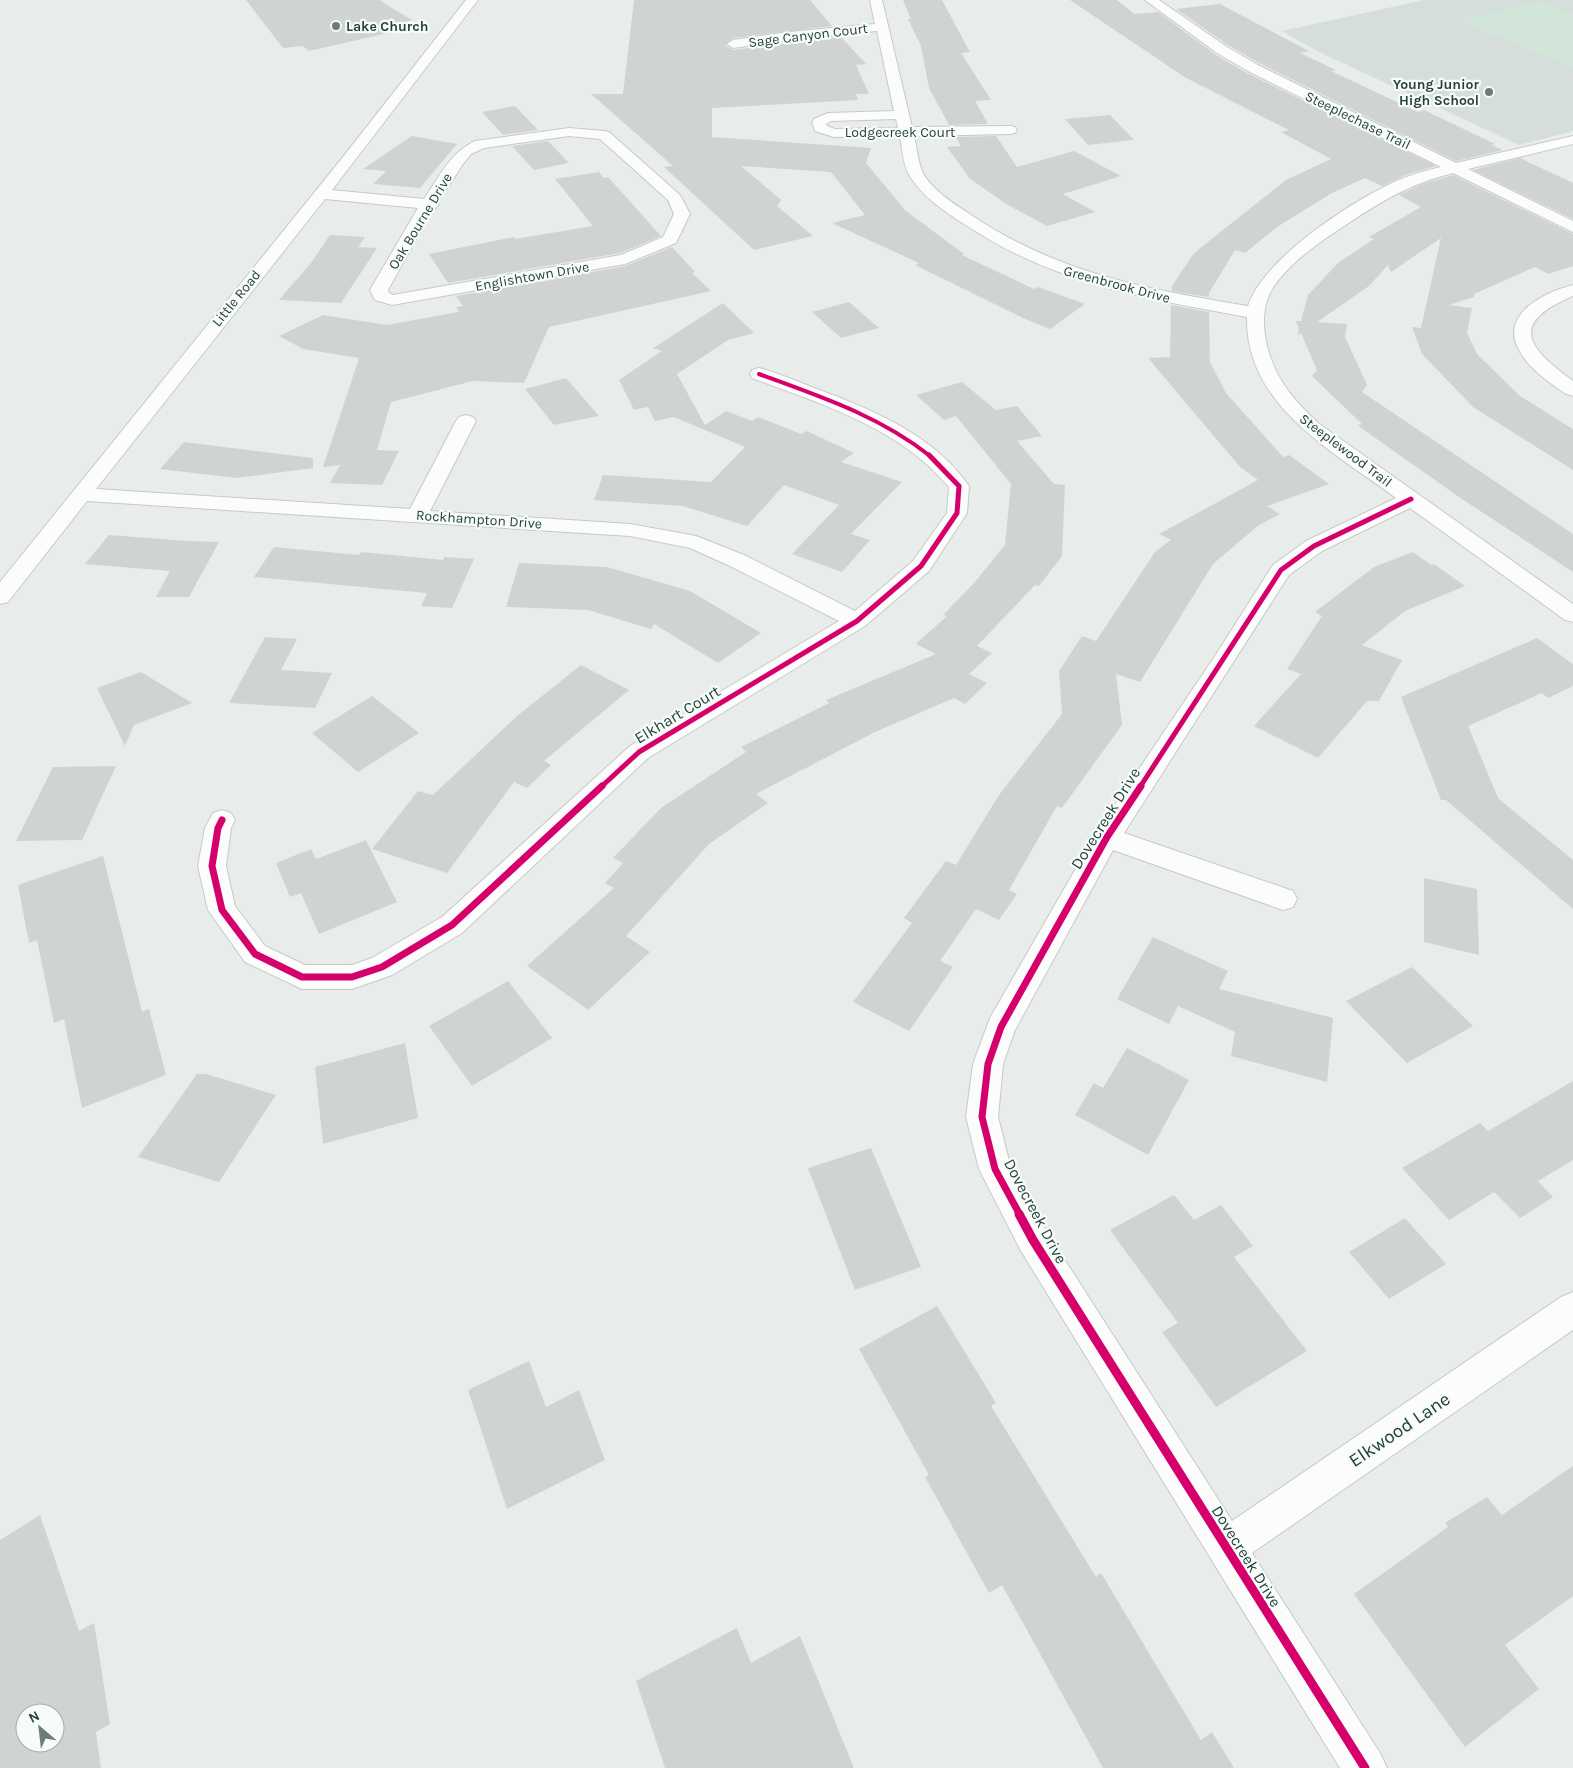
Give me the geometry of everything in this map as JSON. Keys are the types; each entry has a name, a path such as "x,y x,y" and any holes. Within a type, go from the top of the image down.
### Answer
{"street":[{"name":"Little Road","path":"0,597 472,0"},
{"name":"Greenbrook Drive","path":"876,0 915,172 923,184 940,200 983,232 1053,267 1102,283 1145,294 1256,313"},
{"name":"Steeplechase Trail","path":"1155,0 1222,50 1253,68 1573,228"},
{"name":"Sage Canyon Court","path":"733,44 806,34 883,27"},
{"name":"Lodgecreek Court","path":"901,116 828,116 819,122 820,128 834,133 1010,130"},
{"name":"Oak Bourne Drive","path":"392,300 381,296 379,290 426,209 457,161 466,151 480,144 569,132 604,135 675,198 682,214 670,240"},
{"name":"Steeplewood Trail","path":"1573,140 1456,168 1408,182 1387,191 1300,249 1280,269 1266,288 1256,307 1254,328 1262,363 1270,380 1286,404 1311,427 1573,615"},
{"path":"316,199 426,209"},
{"name":"Englishtown Drive","path":"392,300 625,259 670,240"},
{"path":"1573,290 1539,304 1526,316 1520,328 1522,341 1531,355 1550,374 1573,390"},
{"name":"Elkhart Court","path":"222,820 218,828 212,866 222,910 255,954 302,976 352,977 382,967 452,924 639,752 857,621 921,566 957,513 960,486 933,458 900,434 850,409 759,374"},
{"path":"417,515 466,421"},
{"name":"Rockhampton Drive","path":"82,494 630,530 696,543 736,560 857,621"},
{"name":"Dovecreek Drive","path":"1364,1768 1033,1240 995,1169 982,1117 988,1064 1001,1027 1106,837 1223,662 1281,570 1314,546 1411,499"},
{"path":"1106,837 1283,899"},
{"name":"Elkwood Lane","path":"1226,1548 1573,1309"}],"shaded area":[{"name":"Young Junior High School","path":"1424,0 1573,0 1573,131 1519,145 1321,53 1282,31"}],"green space":[{"path":"1541,2 1573,15 1573,68 1459,20"}],"building":[{"name":"Lake Church","path":"246,0 379,0 412,20 402,23 410,28 309,51 303,46 283,48"},
{"path":"634,0 810,0 832,26 733,38 725,45 733,50 841,37 866,64 856,65 869,94 856,94 858,100 712,108 712,137 871,148 866,163 906,211 964,254 962,255 1034,289 1038,287 1085,304 1050,329 1025,319 915,265 919,263 832,223 865,215 831,172 741,166 781,200 777,206 813,236 754,250 664,167 673,166 591,94 623,94"},
{"path":"903,0 942,0 970,52 961,53 991,100 975,101 988,124 949,125 929,88 921,46 908,19 911,19"},
{"path":"1070,0 1117,0 1134,14 1158,12 1216,55 1247,73 1436,166 1408,174 1382,186 1365,178 1332,193 1277,227 1245,253 1235,250 1209,293 1209,297 1172,291 1172,286 1194,253 1286,180 1331,159 1281,132 1289,130 1186,78"},
{"path":"1220,4 1309,51 1300,53 1336,70 1331,71 1418,112 1424,110 1495,144 1491,145 1503,150 1456,161 1259,63 1228,45 1176,9"},
{"path":"515,106 538,130 503,135 482,112"},
{"path":"1110,115 1134,140 1088,145 1065,119"},
{"path":"412,136 457,144 420,188 373,184 386,171 363,169"},
{"path":"996,136 1017,167 1074,151 1121,176 1063,194 1095,212 1047,226 1008,205 970,179 947,147 961,146 956,137"},
{"path":"548,141 569,163 534,170 512,146"},
{"path":"1520,158 1573,183 1573,219 1473,170"},
{"path":"599,172 604,178 608,177 661,236 620,253 448,283 429,254 514,237 515,239 593,226 555,179"},
{"path":"1453,175 1573,234 1573,266 1548,274 1535,267 1474,294 1474,297 1449,305 1472,308 1467,333 1477,354 1520,396 1573,429 1573,470 1473,407 1422,354 1412,327 1421,328 1441,238 1391,272 1388,265 1369,286 1317,322 1347,324 1345,337 1367,385 1362,392 1573,534 1573,572 1459,497 1357,425 1362,424 1312,376 1317,370 1301,333 1298,335 1299,329 1296,321 1301,321 1308,295 1338,263 1374,239 1369,237 1421,207 1399,195 1423,184"},
{"path":"330,235 365,237 358,247 377,248 341,303 279,300 311,263"},
{"path":"672,247 695,272 692,273 711,291 549,327 524,383 473,381 391,402 377,450 399,451 382,485 330,483 340,465 323,467 359,358 303,349 279,336 323,315 387,325 459,312 456,307 463,306 456,296 625,266"},
{"path":"849,302 879,328 841,338 812,312"},
{"path":"723,303 754,333 728,340 677,374 705,425 726,411 752,421 758,417 801,434 807,431 854,453 841,462 902,482 851,534 870,540 842,572 792,554 839,505 784,485 747,526 683,506 594,500 603,475 711,482 745,447 674,417 655,421 648,407 634,410 619,380 662,351 653,348"},
{"path":"1171,305 1209,312 1210,362 1226,393 1283,457 1289,455 1329,484 1267,506 1280,514 1259,525 1213,564 1140,682 1116,674 1122,725 1062,808 1057,806 1009,890 1017,894 999,920 976,909 940,961 953,967 909,1031 853,1002 912,923 904,918 946,861 956,865 999,795 1062,714 1059,671 1082,636 1096,641 1155,552 1171,540 1159,534 1258,480 1240,467 1148,358 1170,357"},
{"path":"566,378 599,416 554,425 525,389"},
{"path":"962,382 996,410 1017,406 1042,436 1017,441 1054,484 1065,485 1062,556 1039,586 1035,585 977,646 992,653 969,674 987,683 965,704 954,698 875,732 756,794 768,803 709,844 626,936 650,952 588,1010 527,966 614,888 605,883 623,863 613,858 661,808 746,752 741,747 829,703 826,700 936,654 916,644 947,616 943,615 975,582 1005,545 1011,484 956,416 944,420 916,395"},
{"path":"184,442 313,458 313,468 236,478 160,469"},
{"path":"109,535 219,542 189,597 156,597 170,571 85,564"},
{"path":"274,547 359,555 361,552 443,560 444,557 474,559 452,608 421,606 427,593 254,577"},
{"path":"1413,552 1465,586 1405,611 1362,645 1402,660 1379,701 1367,701 1318,758 1254,726 1301,674 1287,669 1322,616 1315,612 1374,567"},
{"path":"519,563 607,567 690,591 761,633 718,663 654,624 651,629 588,610 506,607"},
{"path":"265,637 297,639 281,670 332,673 315,708 229,703"},
{"path":"1537,638 1573,664 1573,686 1548,698 1542,693 1468,726 1498,798 1573,860 1573,909 1446,800 1441,800 1401,697"},
{"path":"581,665 629,690 544,761 551,765 527,788 514,782 447,873 372,849 418,791 433,795 517,716"},
{"path":"141,672 192,703 134,725 125,746 97,688"},
{"path":"372,696 419,733 358,772 312,733"},
{"path":"116,766 82,840 16,841 53,767"},
{"path":"366,840 397,902 319,934 301,893 290,897 276,863 311,849 316,859"},
{"path":"103,856 142,1012 149,1009 166,1075 82,1108 64,1019 54,1023 37,940 29,943 18,885"},
{"path":"1424,878 1477,889 1479,955 1424,942"},
{"path":"1153,937 1228,971 1219,989 1333,1018 1327,1082 1231,1056 1235,1032 1178,1006 1169,1024 1117,999"},
{"path":"1412,967 1473,1026 1407,1063 1346,1001"},
{"path":"508,981 552,1038 472,1086 429,1026"},
{"path":"405,1043 418,1118 323,1144 315,1067"},
{"path":"1127,1048 1189,1080 1148,1155 1075,1115 1094,1083 1103,1088"},
{"path":"197,1074 206,1074 276,1095 219,1182 138,1157"},
{"path":"1573,1081 1573,1160 1538,1181 1553,1197 1520,1218 1494,1192 1449,1220 1402,1168 1480,1123 1488,1131"},
{"path":"871,1148 921,1267 855,1290 808,1168"},
{"path":"1174,1195 1194,1220 1221,1205 1253,1246 1234,1257 1307,1351 1216,1407 1162,1332 1178,1323 1110,1230"},
{"path":"1405,1218 1446,1264 1389,1299 1349,1252"},
{"path":"937,1306 996,1403 991,1406 1096,1577 1101,1573 1201,1740 1212,1732 1234,1768 1103,1768 1002,1585 989,1593 925,1477 929,1475 859,1349"},
{"path":"529,1361 546,1407 579,1390 605,1460 507,1509 468,1390"},
{"path":"1573,1466 1573,1596 1505,1645 1539,1689 1465,1747 1354,1594 1448,1527 1445,1523 1487,1497 1502,1515"},
{"path":"40,1515 79,1631 94,1623 110,1724 96,1732 101,1768 0,1768 0,1540"},
{"path":"737,1628 751,1663 800,1636 854,1768 665,1768 636,1681"}],"cycle path":[{"path":"222,820 218,828 212,866 222,910 255,954 302,977 352,977 382,967 452,925 639,752 857,621 921,566 957,513 959,486 933,458 895,431 827,399 759,374"},
{"path":"1365,1768 1033,1240 995,1169 982,1117 988,1064 1001,1027 1107,837 1223,662 1281,570 1314,546 1411,499"}],"place":[{"name":"Lake Church","path":"336,26"},
{"name":"Young Junior High School","path":"1489,92"}]}
